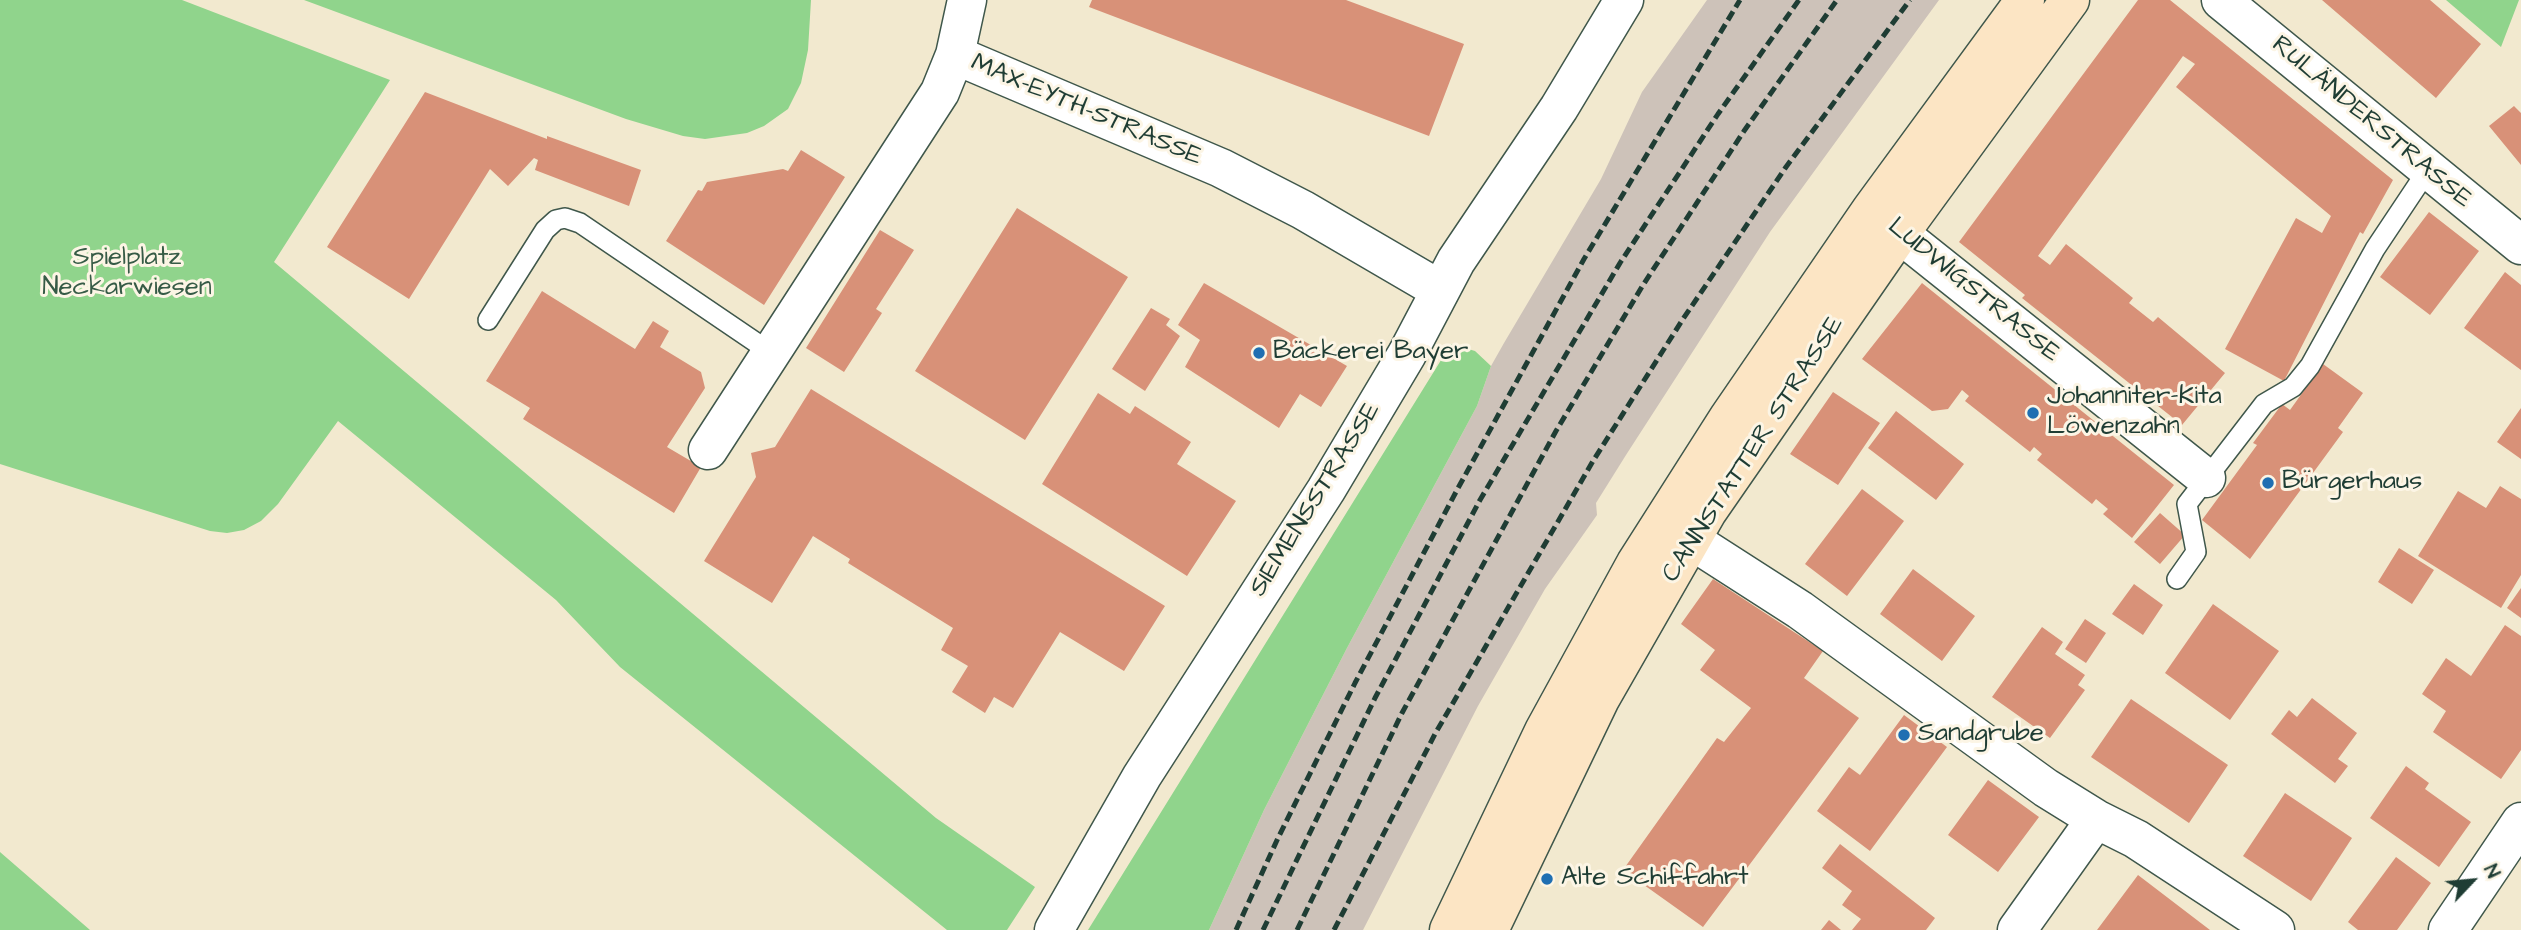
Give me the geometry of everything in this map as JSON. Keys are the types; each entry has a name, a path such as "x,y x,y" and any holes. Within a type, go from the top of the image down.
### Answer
{"main road":[{"name":"CANNSTATTER STRASSE","path":"1489,930 1566,763 1691,540 2025,0"},
{"name":"CANNSTATTER STRASSE","path":"1449,930 1544,731 1636,563 1729,418 1886,221 2070,0"}],"street":[{"path":"956,55 967,0"},
{"name":"SIEMENSSTRASSE","path":"1054,930 1142,776 1325,490 1465,246 1559,108 1624,0"},
{"name":"RULÄNDERSTRASSE","path":"2221,0 2427,171 2521,245"},
{"name":"MAX-EYTH-STRASSE","path":"708,450 940,92 956,55 1221,168 1303,210 1440,290"},
{"name":"LUDWIGSTRASSE","path":"1886,221 2206,478"},
{"path":"1691,540 1800,610 2019,769 2096,820 2136,839 2275,930"},
{"path":"2017,930 2096,820"},
{"path":"2448,930 2521,822"}],"lane":[{"path":"2177,579 2196,552 2186,507 2264,404 2293,387 2310,366 2375,249 2427,171"},
{"path":"488,320 545,230 556,220 565,218 580,223 770,352"}],"shaded area":[{"path":"1707,0 1939,0 1770,232 1596,503 1597,515 1545,589 1478,706 1363,930 1209,930 1264,810 1347,648 1477,406 1491,366 1601,179 1642,92"}],"green space":[{"name":"Spielplatz Neckarwiesen","path":"0,0 182,0 390,80 274,262 936,818 1035,887 1007,930 947,930 620,667 556,600 338,421 278,504 261,521 244,530 227,533 210,531 0,464"},
{"path":"304,0 811,0 808,50 801,83 788,109 764,126 747,133 705,139 683,136 626,119"},
{"path":"2446,0 2519,0 2501,47"},
{"path":"1451,344 1475,351 1491,366 1477,406 1347,648 1264,810 1209,930 1088,930"},
{"path":"0,852 90,930 0,930"}],"building":[{"path":"1092,0 1346,0 1464,44 1429,136 1089,7"},
{"path":"2138,0 2170,0 2393,180 2363,234 2360,232 2284,381 2225,349 2296,218 2322,233 2331,216 2176,87 2195,64 2183,56 2038,256 2050,265 2066,244 2133,298 2129,303 2153,322 2158,317 2225,373 2182,425 2022,298 2025,295 1959,242"},
{"path":"2322,0 2430,0 2481,44 2436,98"},
{"path":"425,92 547,139 547,136 641,170 629,206 535,170 538,160 534,158 508,186 490,169 409,299 327,247"},
{"path":"2514,106 2521,113 2521,165 2489,126"},
{"path":"801,150 845,177 764,305 666,241 698,190 702,191 707,182 783,169 788,171"},
{"path":"1017,208 1128,277 1025,440 915,371"},
{"path":"2429,212 2479,251 2430,315 2380,277"},
{"path":"880,230 914,250 876,309 882,313 844,372 806,348"},
{"path":"2505,272 2521,285 2521,370 2464,328"},
{"name":"Bäckerei Bayer","path":"1204,283 1347,366 1321,407 1300,394 1279,428 1185,367 1200,340 1178,325"},
{"path":"1922,283 2174,485 2132,538 2103,514 2108,509 2096,499 2092,504 2037,460 2042,454 2034,447 2030,452 1965,401 1969,396 1962,390 1948,409 1932,411 1862,359"},
{"path":"542,291 635,349 653,321 669,331 660,347 701,372 705,388 667,447 701,467 674,513 523,419 530,408 486,381"},
{"path":"1151,308 1170,319 1166,325 1180,336 1145,391 1112,369"},
{"name":"Bürgerhaus","path":"2323,364 2363,393 2338,428 2343,432 2250,559 2202,520 2257,445 2253,443 2282,404 2290,410"},
{"path":"811,389 1165,606 1124,671 1060,632 1013,708 994,697 985,713 952,692 968,666 941,650 953,628 848,563 850,559 813,536 772,603 704,561 756,477 751,453 775,447"},
{"path":"1833,392 1880,423 1838,485 1790,454"},
{"path":"1098,393 1130,414 1135,406 1191,442 1177,464 1236,501 1187,576 1042,484"},
{"path":"2521,408 2521,459 2497,442"},
{"path":"1896,411 1964,464 1936,500 1868,448"},
{"path":"2500,486 2521,499 2521,575 2501,608 2418,556 2458,491 2486,508"},
{"path":"1862,489 1904,521 1847,596 1805,564"},
{"path":"2160,513 2185,535 2160,564 2134,542"},
{"path":"2399,548 2434,570 2412,604 2378,582"},
{"path":"1913,569 1975,616 1942,661 1880,614"},
{"path":"1713,579 1823,651 1804,678 1859,718 1703,927 1623,870 1717,738 1724,742 1751,708 1700,670 1715,650 1681,624"},
{"path":"2134,584 2163,605 2143,635 2112,614"},
{"path":"2521,588 2521,618 2507,608"},
{"path":"2213,604 2279,651 2230,720 2165,673"},
{"path":"2085,619 2106,633 2086,663 2065,649"},
{"path":"2505,625 2521,636 2521,750 2501,779 2433,732 2446,711 2422,694 2446,658 2471,676"},
{"path":"2042,627 2063,642 2055,654 2085,675 2078,685 2085,690 2050,738 1992,697"},
{"path":"2312,698 2357,733 2338,759 2348,766 2335,783 2271,734 2289,710 2297,717"},
{"path":"2131,699 2228,765 2189,823 2091,757"},
{"path":"1904,715 1947,747 1870,851 1817,811 1849,767 1860,775"},
{"path":"2406,766 2429,783 2425,789 2471,822 2439,867 2370,818"},
{"path":"1988,780 2039,817 1998,872 1948,835"},
{"path":"2285,793 2352,838 2311,901 2243,856"},
{"path":"1840,844 1935,918 1926,930 1852,930 1861,919 1842,905 1852,891 1822,868"},
{"path":"2396,857 2431,883 2397,930 2358,930 2348,922"},
{"path":"2138,875 2210,930 2097,930"},
{"path":"1829,920 1841,930 1821,930"}],"railway":[{"path":"1236,930 1355,683 1457,490 1584,259 1740,0"},
{"path":"1263,930 1375,698 1480,500 1620,263 1718,114 1799,0"},
{"path":"1297,930 1402,713 1556,431 1643,285 1744,131 1837,0"},
{"path":"1334,930 1435,734 1593,461 1683,319 1786,167 1910,0"}],"place":[{"name":"Bäckerei Bayer","path":"1259,353"},
{"name":"Johanniter-Kita Löwenzahn","path":"2033,413"},
{"name":"Bürgerhaus","path":"2268,483"},
{"name":"Sandgrube","path":"1904,735"},
{"name":"Alte Schiffahrt","path":"1547,879"}]}
